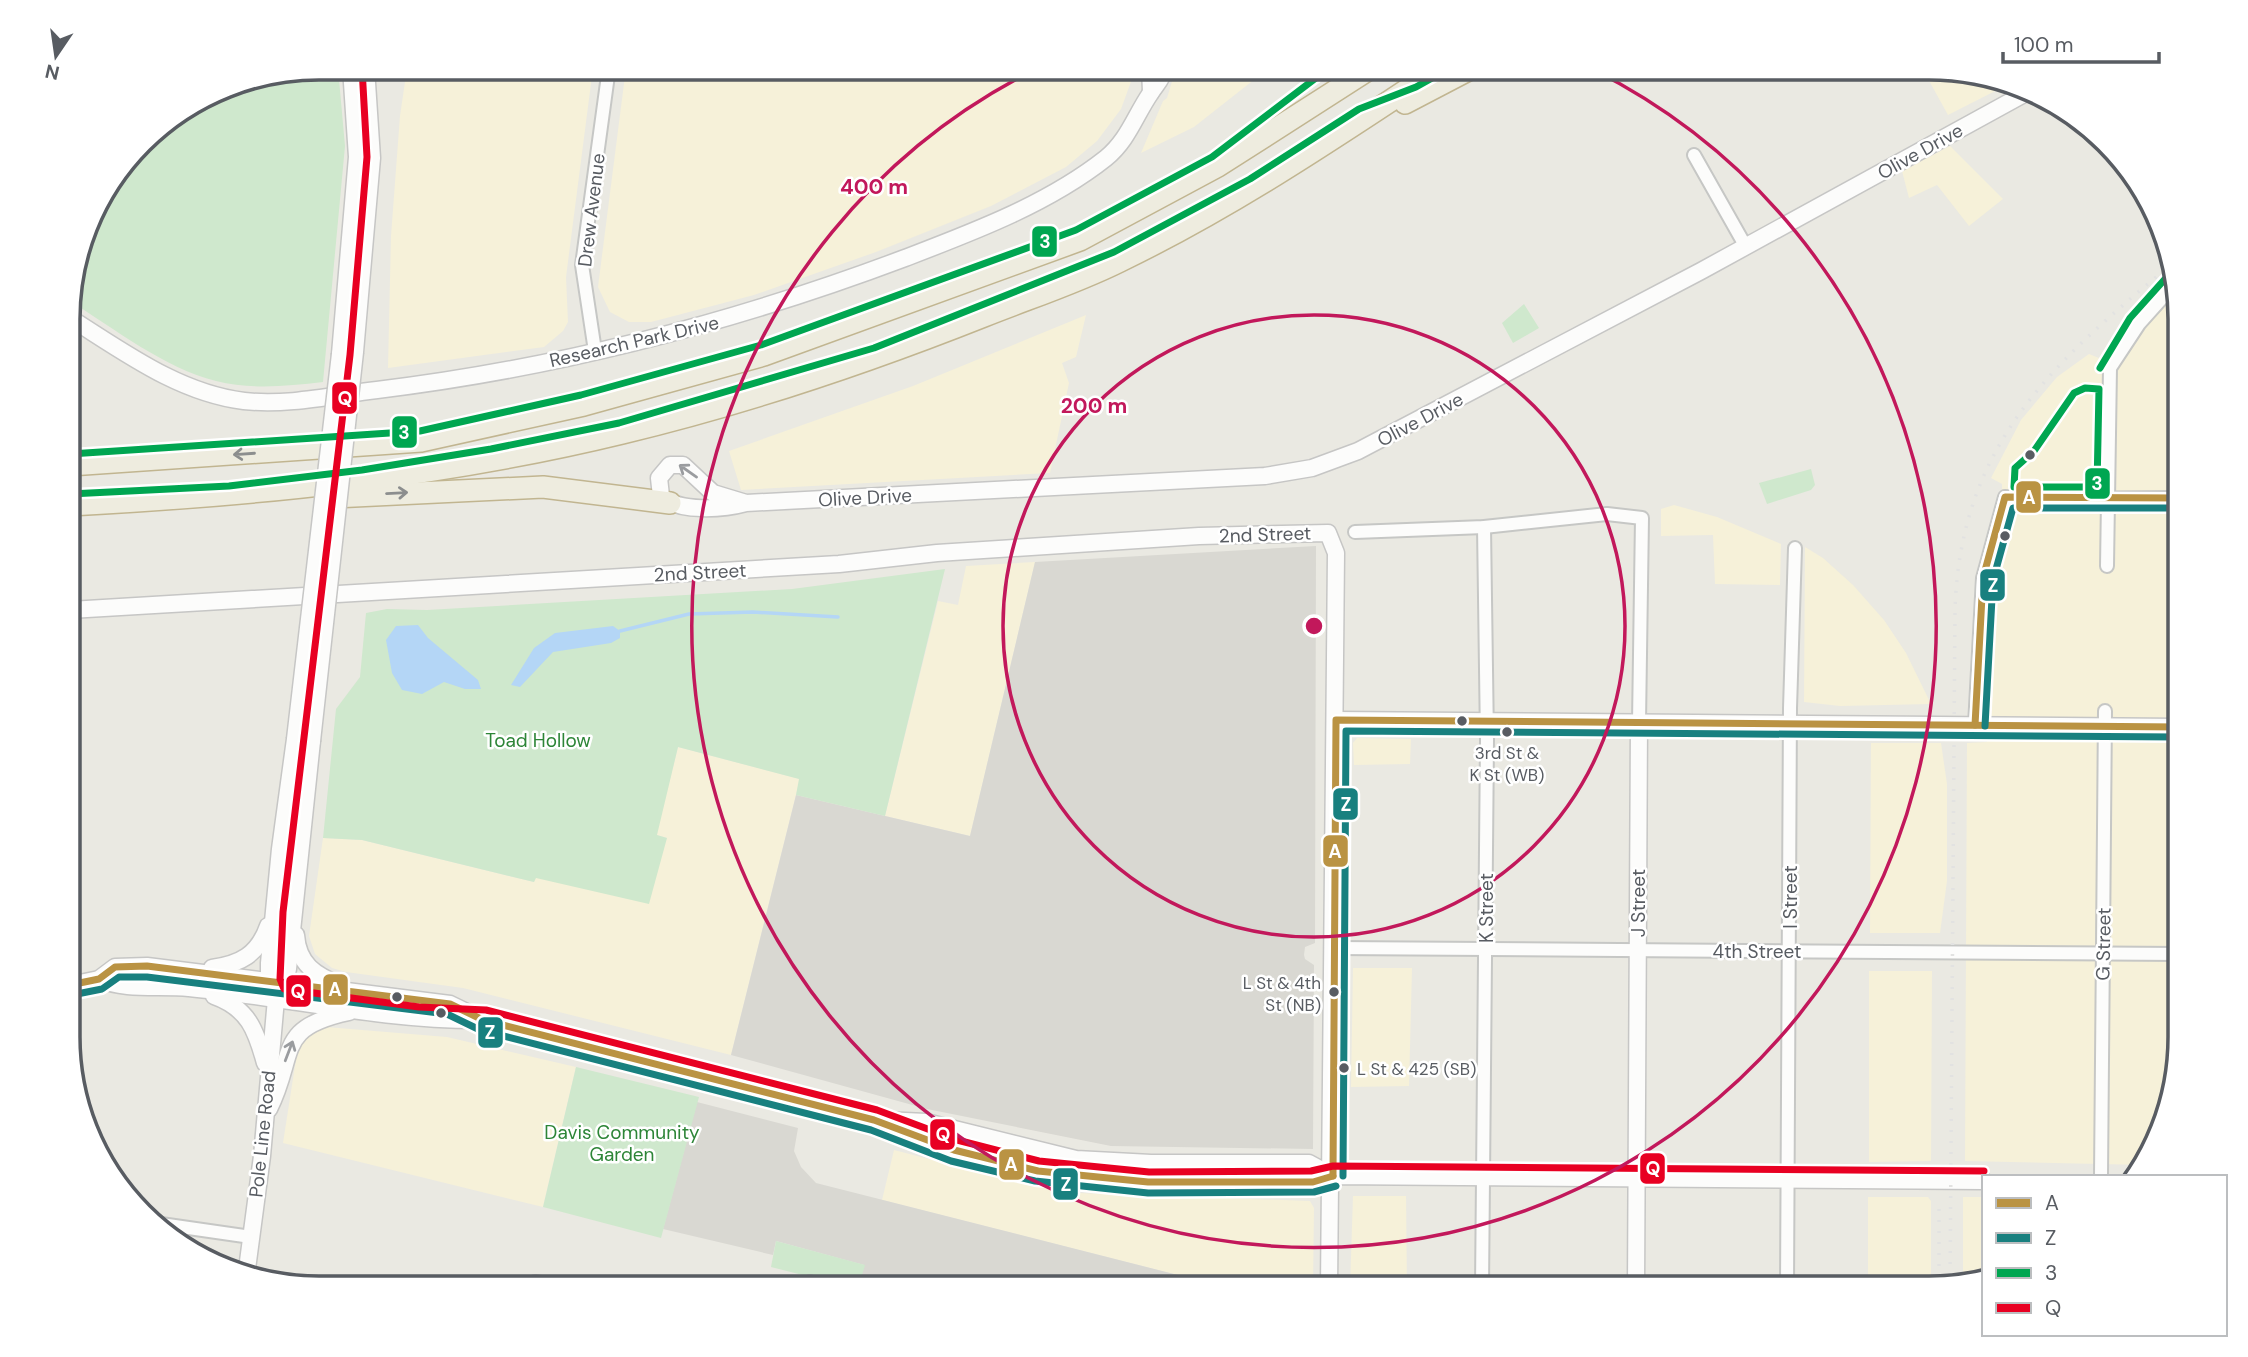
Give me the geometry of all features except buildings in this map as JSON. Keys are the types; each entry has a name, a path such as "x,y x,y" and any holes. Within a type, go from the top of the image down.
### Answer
{"highway":[{"path":"1218,166 1331,80"},
{"path":"80,464 421,441 584,405 764,355 1080,240 1218,166 1352,80"},
{"path":"80,504 230,496 376,478 494,459 622,433 877,358 1118,262 1255,188 1422,80"},
{"path":"1364,118 1420,97 1450,80"},
{"path":"230,496 310,498 542,487 670,503"}],"street":[{"name":"Pole Line Road","path":"347,353 357,157 352,80"},
{"name":"Pole Line Road","path":"248,1265 266,1114 278,982 294,912 304,740 347,353 372,158 367,80"},
{"name":"Drew Avenue","path":"596,351 582,265 607,80"},
{"name":"Research Park Drive","path":"1150,80 1150,92"},
{"name":"Research Park Drive","path":"80,324 169,377 213,395 245,401 279,402 414,385 596,351 729,318 826,287 947,242 1010,214 1056,190 1108,156 1136,121 1150,92 1162,80"},
{"name":"Olive Drive","path":"746,503 713,493 688,468 676,464 665,468 658,482 661,496 670,503 732,507 746,503 1265,476 1312,468 1358,451 1746,247 2017,98"},
{"path":"1694,155 1746,247"},
{"path":"2107,566 2108,379 2116,357 2139,324 2166,295"},
{"path":"1975,725 1983,578 2005,497 2167,498"},
{"name":"J Street","path":"1484,527 1607,514 1642,518 1636,1276"},
{"path":"1355,532 1484,527"},
{"name":"K Street","path":"1482,1276 1486,950 1484,527"},
{"name":"2nd Street","path":"80,609 839,564 937,553 1175,538 1328,533 1336,553 1336,720"},
{"name":"I Street","path":"1787,1276 1790,723 1795,548"},
{"path":"1329,1276 1333,1176 1336,720 1975,725 2105,718 2167,726"},
{"name":"G Street","path":"2101,1175 2105,718"},
{"name":"Pole Line Road","path":"278,982 273,911 283,823 304,740"},
{"path":"283,823 292,827 288,871 289,881 296,891"},
{"path":"194,970 230,965 251,955 260,944 273,911"},
{"path":"294,912 296,942 307,967 355,992"},
{"name":"4th Street","path":"1334,948 2167,954"},
{"path":"80,983 99,979 115,967 147,965 450,1004 483,1020 874,1120 926,1122 1076,1159 1151,1163 1309,1163 1333,1176 1982,1181"},
{"path":"99,979 115,986 188,988 418,1017 483,1020"},
{"path":"188,988 222,999 243,1012 256,1030 268,1074"},
{"path":"266,1114 280,1086 288,1052 299,1032 329,1017 362,1010"},
{"path":"172,1226 251,1237"}],"shaded area":[{"path":"405,80 591,80 566,277 568,322 563,331 544,347 388,368 391,236"},
{"path":"624,80 1132,80 1121,109 1097,141 1066,167 991,206 876,252 754,295 651,322 629,322 610,312 598,287"},
{"path":"1172,80 1254,80 1194,127 1141,153 1163,101 1167,98"},
{"path":"1929,80 1995,91 1948,115"},
{"path":"1950,146 2003,199 1969,226 1937,185 1909,198 1902,171"},
{"path":"2166,298 2167,1053 2163,1084 2149,1129 2130,1165 1965,1161 1967,743 1987,742 1987,725 1975,725 1987,556 2002,511 2002,484 1991,478 2021,420 2057,377 2089,354 2116,365"},
{"path":"1086,315 1076,357 1062,363 1069,383 1050,473 741,490 729,451 913,386"},
{"path":"1674,505 1717,517 1781,544 1780,585 1715,584 1713,535 1661,536 1661,509"},
{"path":"1316,546 1315,943 1305,947 1304,955 1305,959 1314,965 1313,1149 1111,1146 927,1109 731,1055 796,795 970,836 1035,562"},
{"path":"1805,547 1823,558 1853,585 1884,620 1906,653 1931,704 1840,706 1804,702"},
{"path":"1035,562 970,836 885,816 938,601 958,605 966,566"},
{"path":"1357,738 1411,739 1410,764 1354,765 1353,743"},
{"path":"1871,743 1941,743 1947,784 1947,881 1940,933 1870,933"},
{"path":"678,747 800,779 731,1055 463,988 346,972 332,968 315,954 309,936 323,838 362,840 534,882 535,877 667,838 656,835"},
{"path":"1353,968 1412,968 1409,1086 1351,1087"},
{"path":"1869,971 1932,971 1931,1161 1869,1162"},
{"path":"326,1027 447,1037 576,1067 543,1207 283,1143 297,1053 303,1041"},
{"path":"697,1102 798,1128 794,1151 801,1167 816,1183 1182,1276 861,1276 864,1265 776,1241 773,1255 663,1229"},
{"path":"894,1150 1002,1178 1078,1193 1310,1201 1314,1208 1313,1276 1182,1276 882,1200"},
{"path":"1353,1196 1406,1196 1407,1276 1350,1276"},
{"path":"1868,1197 1928,1197 1931,1201 1931,1276 1868,1276"},
{"path":"1963,1197 1982,1197 1982,1270 1963,1274"}],"green space":[{"path":"339,80 345,146 323,382 283,386 229,384 197,375 140,347 81,308 93,243 121,187 140,162 174,130 228,99 288,83"},
{"path":"1524,304 1539,328 1513,343 1502,323"},
{"path":"1811,469 1815,485 1811,490 1767,504 1759,483"},
{"name":"Toad Hollow","path":"945,569 885,816 796,795 799,779 678,747 657,835 667,838 649,904 536,878 534,882 362,840 323,838 336,709 360,677 366,613 387,609 427,610 792,589"},
{"name":"Davis Community Garden","path":"576,1067 699,1097 661,1238 543,1207"},
{"path":"776,1241 865,1265 862,1276 807,1276 771,1267"}],"water":[{"path":"418,625 428,638 478,680 481,689 465,689 444,682 422,694 402,690 392,673 386,640 396,626"},
{"path":"613,626 620,631 620,638 611,643 553,652 520,687 511,685 534,648 555,633"}],"waterway":[{"path":"620,631 689,614 753,612 838,617"}],"railway":[{"path":"1950,1275 1955,610 1961,552 1974,501 1993,456 2019,414 2085,339 2163,272"},
{"path":"1939,1207 1939,1276"}],"transit line":[{"name":"Q","path":"363,80 367,157 350,355 283,912 280,979 284,989 419,1007 486,1010 877,1110 957,1140 1039,1161 1149,1172 1311,1171 1333,1166 1984,1171"},
{"name":"3","path":"80,453 420,431 581,395 761,345 1076,230 1212,157 1313,80"},
{"name":"3","path":"80,493 229,486 362,470 491,449 619,423 874,348 1114,252 1250,179 1359,109 1429,80"},
{"name":"3","path":"2100,368 2130,318 2164,280"},
{"name":"3","path":"2085,388 2099,389 2097,487 2014,487 2015,468 2034,451 2074,393 2085,388"},
{"name":"A","path":"1975,725 1983,578 2005,497 2167,498"},
{"name":"Z","path":"1985,726 1993,580 2013,508 2167,508"},
{"name":"A","path":"1333,1176 1336,720 2167,727"},
{"name":"Z","path":"1343,1176 1346,731 2167,737"},
{"name":"A","path":"80,983 99,979 115,967 147,966 450,1004 483,1020 874,1120 954,1150 1038,1171 1148,1182 1313,1182 1333,1176"},
{"name":"Z","path":"80,993 102,989 119,977 147,977 447,1014 480,1030 871,1130 951,1161 1035,1181 1148,1193 1314,1192 1336,1186"}],"place":[{"name":"3rd St & K St (WB)","path":"1507,732"},
{"name":"L St & 4th St (NB)","path":"1334,992"},
{"name":"L St & 425 (SB)","path":"1344,1068"}]}
